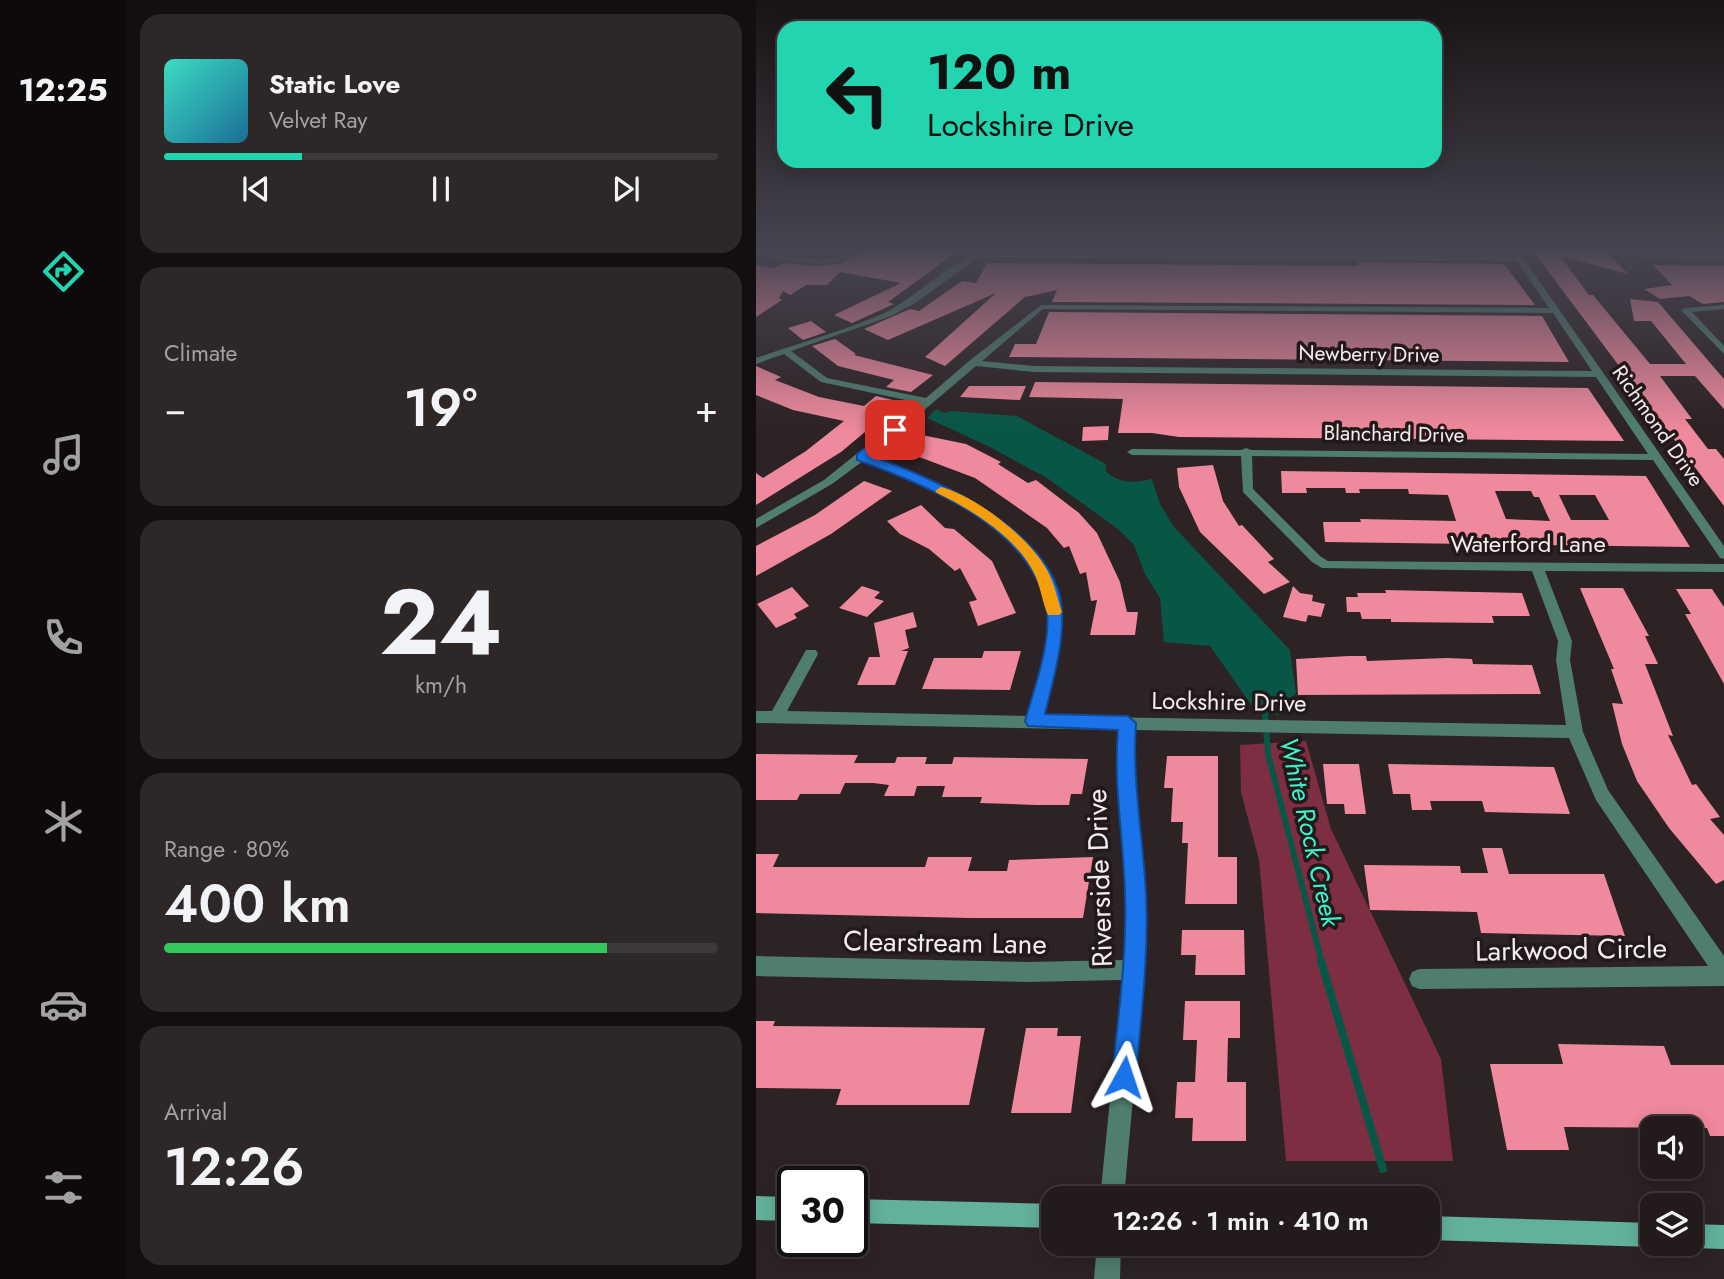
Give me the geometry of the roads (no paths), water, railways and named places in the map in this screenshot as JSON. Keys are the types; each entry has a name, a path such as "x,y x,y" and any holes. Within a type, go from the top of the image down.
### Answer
{"main road":[{"path":"756,1208 777,1209"},
{"path":"868,1211 1041,1216"},
{"path":"1440,1228 1640,1235"},
{"path":"1703,1236 1724,1237"}],"street":[{"path":"756,360 894,311"},
{"path":"756,524 828,482 862,457 1037,311"},
{"path":"1515,311 1555,311"},
{"name":"Richmond Drive","path":"1555,311 1724,555"},
{"path":"1688,311 1724,351"},
{"path":"785,351 824,380 929,402"},
{"name":"Newberry Drive","path":"972,363 1034,369 1599,374"},
{"name":"Blanchard Drive","path":"1132,452 1656,457"},
{"name":"Waterford Lane","path":"1246,452 1248,490 1316,559 1331,566 1724,568"},
{"path":"862,457 966,502 1018,542 1034,561 1054,606 1051,657 1034,721"},
{"path":"1536,566 1565,641 1563,660 1575,732 1602,796 1724,974"},
{"path":"776,718 811,654"},
{"name":"Lockshire Drive","path":"756,717 1575,732"},
{"name":"Riverside Drive","path":"1113,1186 1134,970 1136,895 1124,764 1128,723"},
{"name":"Clearstream Lane","path":"756,966 1026,972 1134,970"},
{"name":"Larkwood Circle","path":"1419,979 1724,974"},
{"path":"1107,1279 1108,1256"}],"waterway":[{"name":"White Rock Creek","path":"1265,707 1266,715"},
{"name":"White Rock Creek","path":"1265,713 1268,754 1322,963"},
{"name":"White Rock Creek","path":"1321,961 1383,1169"}]}
